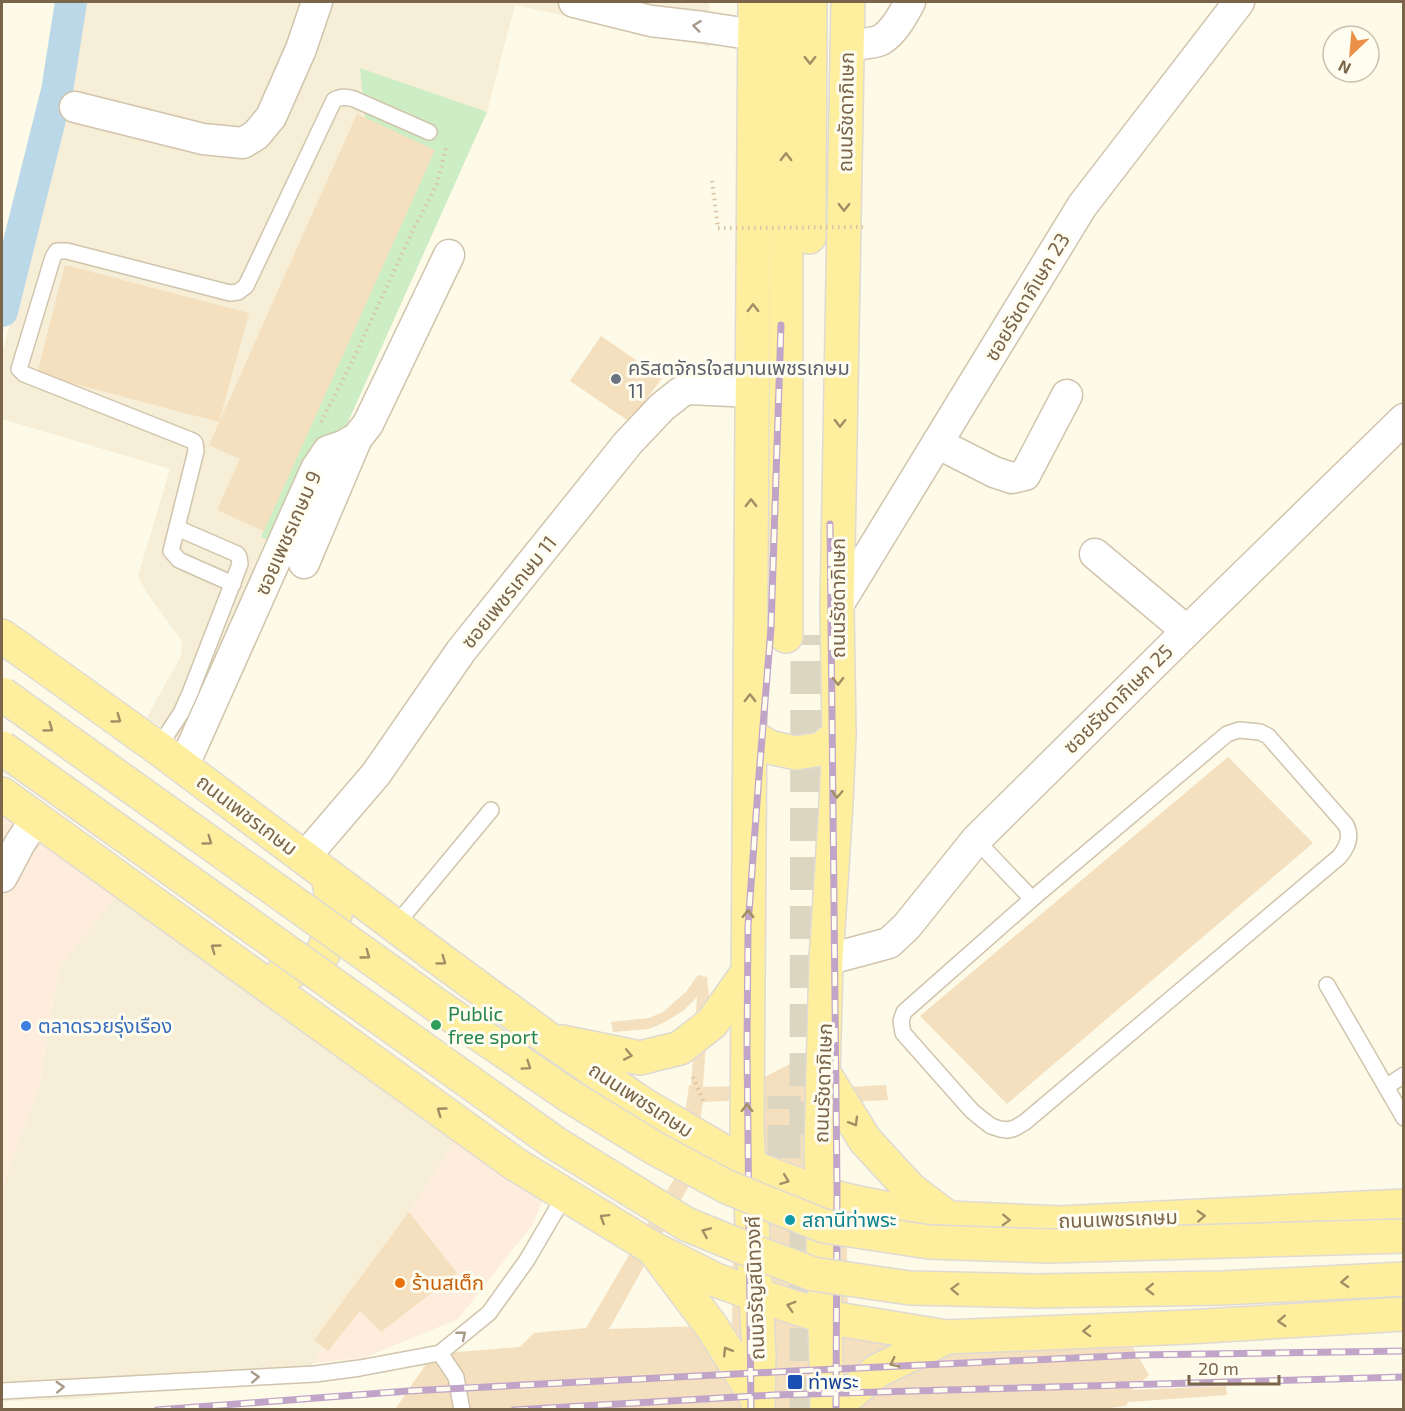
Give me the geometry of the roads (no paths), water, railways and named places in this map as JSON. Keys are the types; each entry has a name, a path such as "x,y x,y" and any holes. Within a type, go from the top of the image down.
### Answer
{"main road":[{"path":"749,1166 747,1128 754,2"},
{"name":"ถนนรัชดาภิเษก","path":"786,2 797,636 810,2"},
{"name":"ถนนรัชดาภิเษก","path":"822,1194 826,960 839,735 837,608 848,2"},
{"name":"ถนนเพชรเกษม","path":"2,636 158,748 550,1040 644,1105 749,1166 822,1194 868,1206 948,1218 1060,1223 1403,1213"},
{"name":"ถนนเพชรเกษม","path":"2,694 435,1004 571,1097 656,1149 727,1187 824,1226 929,1242 1049,1246 1403,1213"},
{"path":"750,735 769,747 796,753 821,749 839,735"},
{"path":"2,748 555,1143 686,1224 813,1274 910,1288 1047,1291 1223,1288 1404,1279"},
{"path":"2,794 515,1164 654,1249 716,1280 756,1295 825,1317 946,1337 1188,1327 1404,1314"},
{"path":"252,975 287,974 323,954 335,915 316,867"},
{"path":"550,1040 640,1058 680,1048 712,1023 748,972"},
{"path":"823,1071 865,1140 910,1190 948,1218"},
{"name":"ถนนจรัญสนิทวงศ์","path":"749,1166 759,1354 758,1405"},
{"path":"822,1194 829,1410"},
{"path":"654,1249 712,1327 758,1405"},
{"path":"829,1410 877,1371 946,1337"}],"street":[{"path":"75,107 203,139 243,143 256,135 271,117 301,49 316,2"},
{"path":"574,2 651,21 755,35"},
{"path":"847,46 880,40 902,18 910,2"},
{"name":"ซอยรัชดาภิเษก 23","path":"837,608 1082,206 1239,2"},
{"path":"304,562 357,438 368,424 449,255"},
{"name":"ซอยเพชรเกษม 11","path":"316,867 376,774 461,651 628,443 662,406 681,392 689,389 752,392"},
{"path":"937,443 994,472 1012,478 1025,475 1067,395"},
{"name":"ซอยรัชดาภิเษก 25","path":"826,960 889,943 907,926 976,840 1404,419"},
{"name":"ซอยเพชรเกษม 9","path":"183,767 316,469 328,451 357,438"},
{"path":"1095,554 1187,631"},
{"path":"2,877 36,819"}],"lane":[{"path":"233,584 179,560 171,553 170,549 196,451 193,441 24,374 20,369 54,254 67,251 230,293 238,292 246,286 334,100 341,97 354,99 429,132"},
{"path":"158,748 181,713 240,564 237,554 177,528"},
{"path":"1239,730 1260,732 1268,736 1349,831 1348,841 1339,857 1026,1122 1008,1130 991,1126 972,1111 903,1033 901,1021 906,1010 1032,899 1227,734 1239,730"},
{"path":"395,926 491,810"},
{"path":"976,840 1032,899"},
{"path":"1327,985 1404,1118"},
{"path":"1386,1087 1404,1076"},
{"path":"2,1391 315,1374 441,1353 489,1313 527,1260 566,1195"},
{"path":"441,1353 456,1377 462,1410"}],"waterway":[{"path":"2,311 57,91 71,2"}],"tunnel":[{"path":"806,1135 807,635"},
{"path":"784,1096 784,1207"},
{"path":"806,1192 806,1410"}],"railway":[{"path":"751,1410 748,926 771,628 781,325"},
{"path":"830,524 837,1190 836,1410"},
{"path":"157,1410 408,1391 794,1371 1138,1355 1404,1351"},
{"path":"514,1410 773,1395 1404,1377"}],"place":[{"name":"คริสตจักรใจสมานเพชรเกษม 11","path":"616,379"},
{"name":"Public free sport","path":"436,1025"},
{"name":"ตลาดรวยรุ่งเรือง","path":"26,1026"},
{"name":"สถานีท่าพระ","path":"790,1220"},
{"name":"ร้านสเต็ก","path":"400,1283"},
{"name":"ท่าพระ","path":"795,1382"}]}
